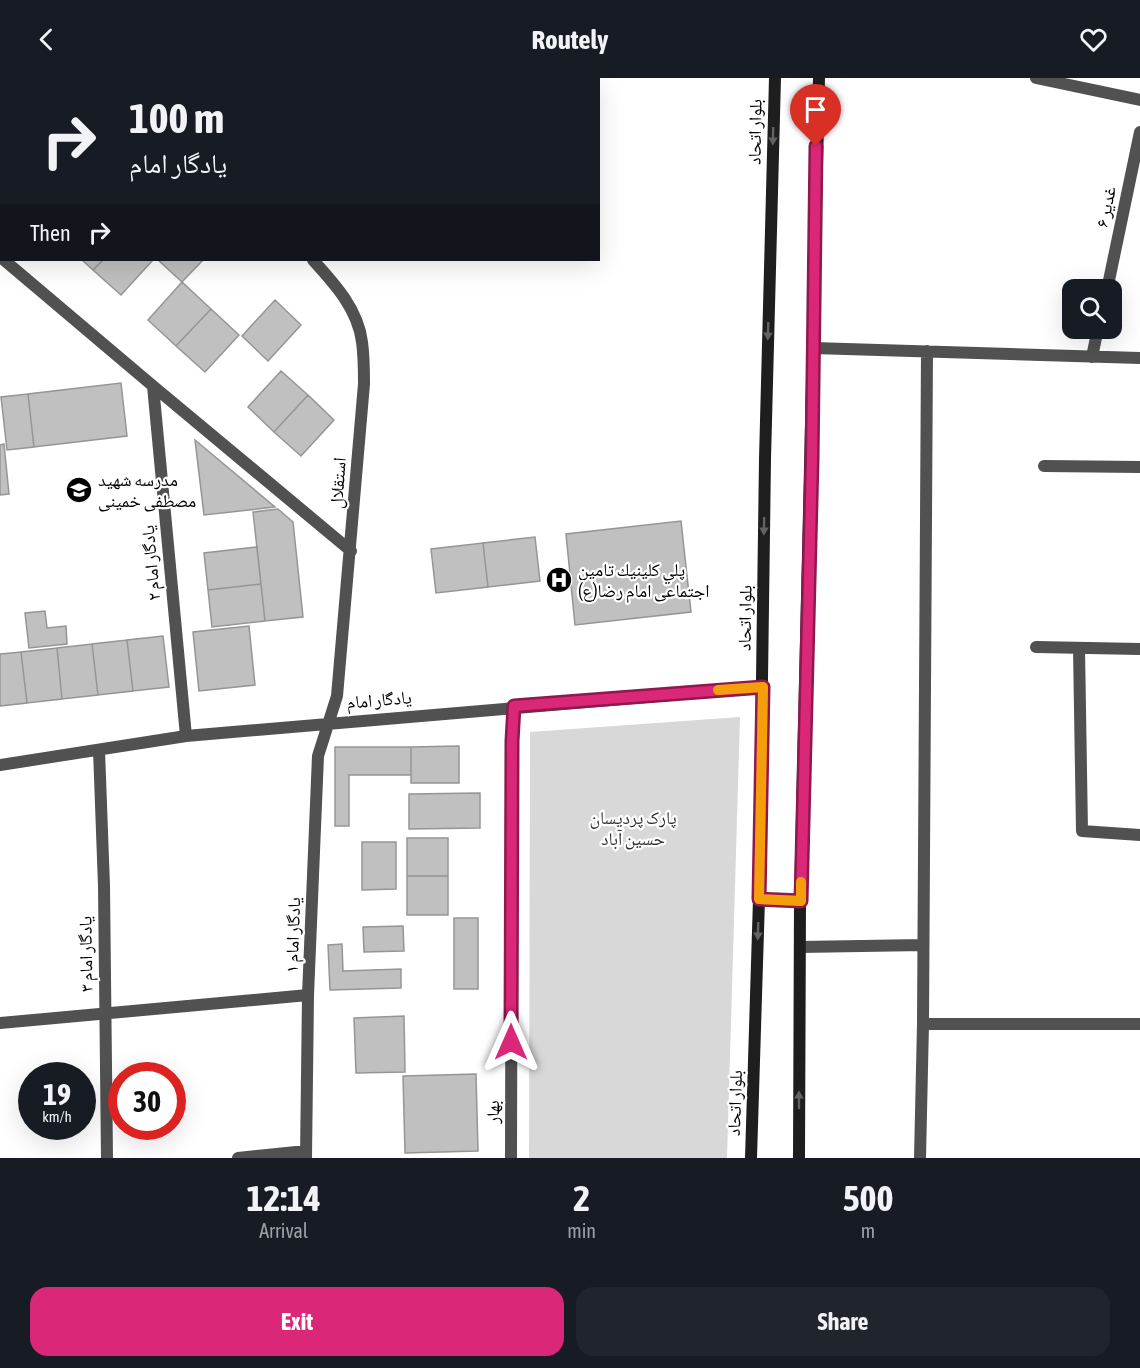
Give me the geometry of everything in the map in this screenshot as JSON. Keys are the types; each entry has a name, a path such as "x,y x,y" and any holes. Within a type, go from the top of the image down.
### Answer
{"street":[{"name":"بلوار اتحاد","path":"751,1158 759,899 765,459 775,78"},
{"path":"799,1158 800,947 819,78"},
{"path":"1036,78 1140,100"},
{"name":"غدیر ۶","path":"1109,279 1140,132"},
{"path":"6,261 351,551"},
{"name":"استقلال","path":"314,261 336,285 354,314 362,340 364,384 337,696 328,723"},
{"path":"1092,357 1096,339"},
{"path":"813,348 1140,358"},
{"path":"920,1158 923,1024 927,351"},
{"name":"یادگار امام ۲","path":"153,387 186,736"},
{"path":"1044,466 1140,467"},
{"path":"1036,647 1140,649"},
{"path":"1079,648 1082,831 1140,835"},
{"name":"یادگار امام","path":"0,765 186,736 514,706 763,687"},
{"name":"بهار","path":"511,1158 514,706"},
{"name":"یادگار امام ۱","path":"306,1154 308,995 318,756 328,723"},
{"name":"یادگار امام ۳","path":"99,750 107,1158"},
{"path":"759,899 801,901"},
{"path":"800,947 923,945"},
{"path":"0,1023 308,995"},
{"path":"923,1024 1140,1024"},
{"path":"238,1158 306,1154"}],"green space":[{"name":"پارک پردیسان حسین آباد","path":"740,717 727,1158 529,1158 530,732"}],"building":[{"path":"83,261 102,261 93,270"},
{"path":"102,261 152,261 121,295 93,270"},
{"path":"159,261 202,261 182,282"},
{"path":"182,282 211,309 176,346 148,320"},
{"path":"275,300 301,325 268,361 242,336"},
{"path":"211,309 239,335 205,372 176,346"},
{"path":"281,371 308,395 274,432 248,407"},
{"path":"121,383 127,436 34,447 28,394"},
{"path":"28,394 34,447 7,450 1,397"},
{"path":"308,395 334,420 301,456 274,432"},
{"path":"195,440 275,507 204,515"},
{"path":"4,444 9,494 0,495 0,445"},
{"path":"278,509 293,522 303,617 265,621 253,512"},
{"path":"681,521 691,612 575,625 566,534"},
{"path":"535,537 540,581 488,587 483,543"},
{"path":"483,543 488,587 436,593 431,549"},
{"path":"257,547 261,584 208,590 204,553"},
{"path":"261,584 265,621 212,627 208,590"},
{"path":"45,611 47,628 66,626 67,644 29,648 25,613"},
{"path":"249,626 255,685 199,691 193,632"},
{"path":"163,636 169,687 133,691 127,640"},
{"path":"127,640 133,691 98,695 92,644"},
{"path":"92,644 98,695 62,699 57,648"},
{"path":"57,648 62,699 27,703 21,652"},
{"path":"21,652 27,703 0,706 0,654"},
{"path":"459,746 459,783 411,783 411,747"},
{"path":"335,747 411,747 411,775 349,775 349,826 335,826"},
{"path":"480,793 480,828 409,829 409,794"},
{"path":"407,838 448,838 448,876 407,876"},
{"path":"362,842 396,842 396,889 362,890"},
{"path":"407,876 448,876 448,915 407,915"},
{"path":"454,918 478,918 478,989 454,989"},
{"path":"403,926 404,951 364,952 363,927"},
{"path":"342,944 343,971 401,969 401,988 330,990 328,945"},
{"path":"404,1016 405,1072 356,1073 354,1018"},
{"path":"476,1074 478,1151 405,1153 403,1076"}],"slow traffic":[{"path":"718,690 763,687 759,899 801,901 801,882"}],"place":[{"name":"مدرسه شهید مصطفی خمینی","path":"79,490"},
{"name":"پلي كلينيك تامین اجتماعی امام رضا(ع)","path":"559,580"}],"route":[{"path":"511,1042 514,706 763,687 759,899 801,901 812,459 816,146"}]}
